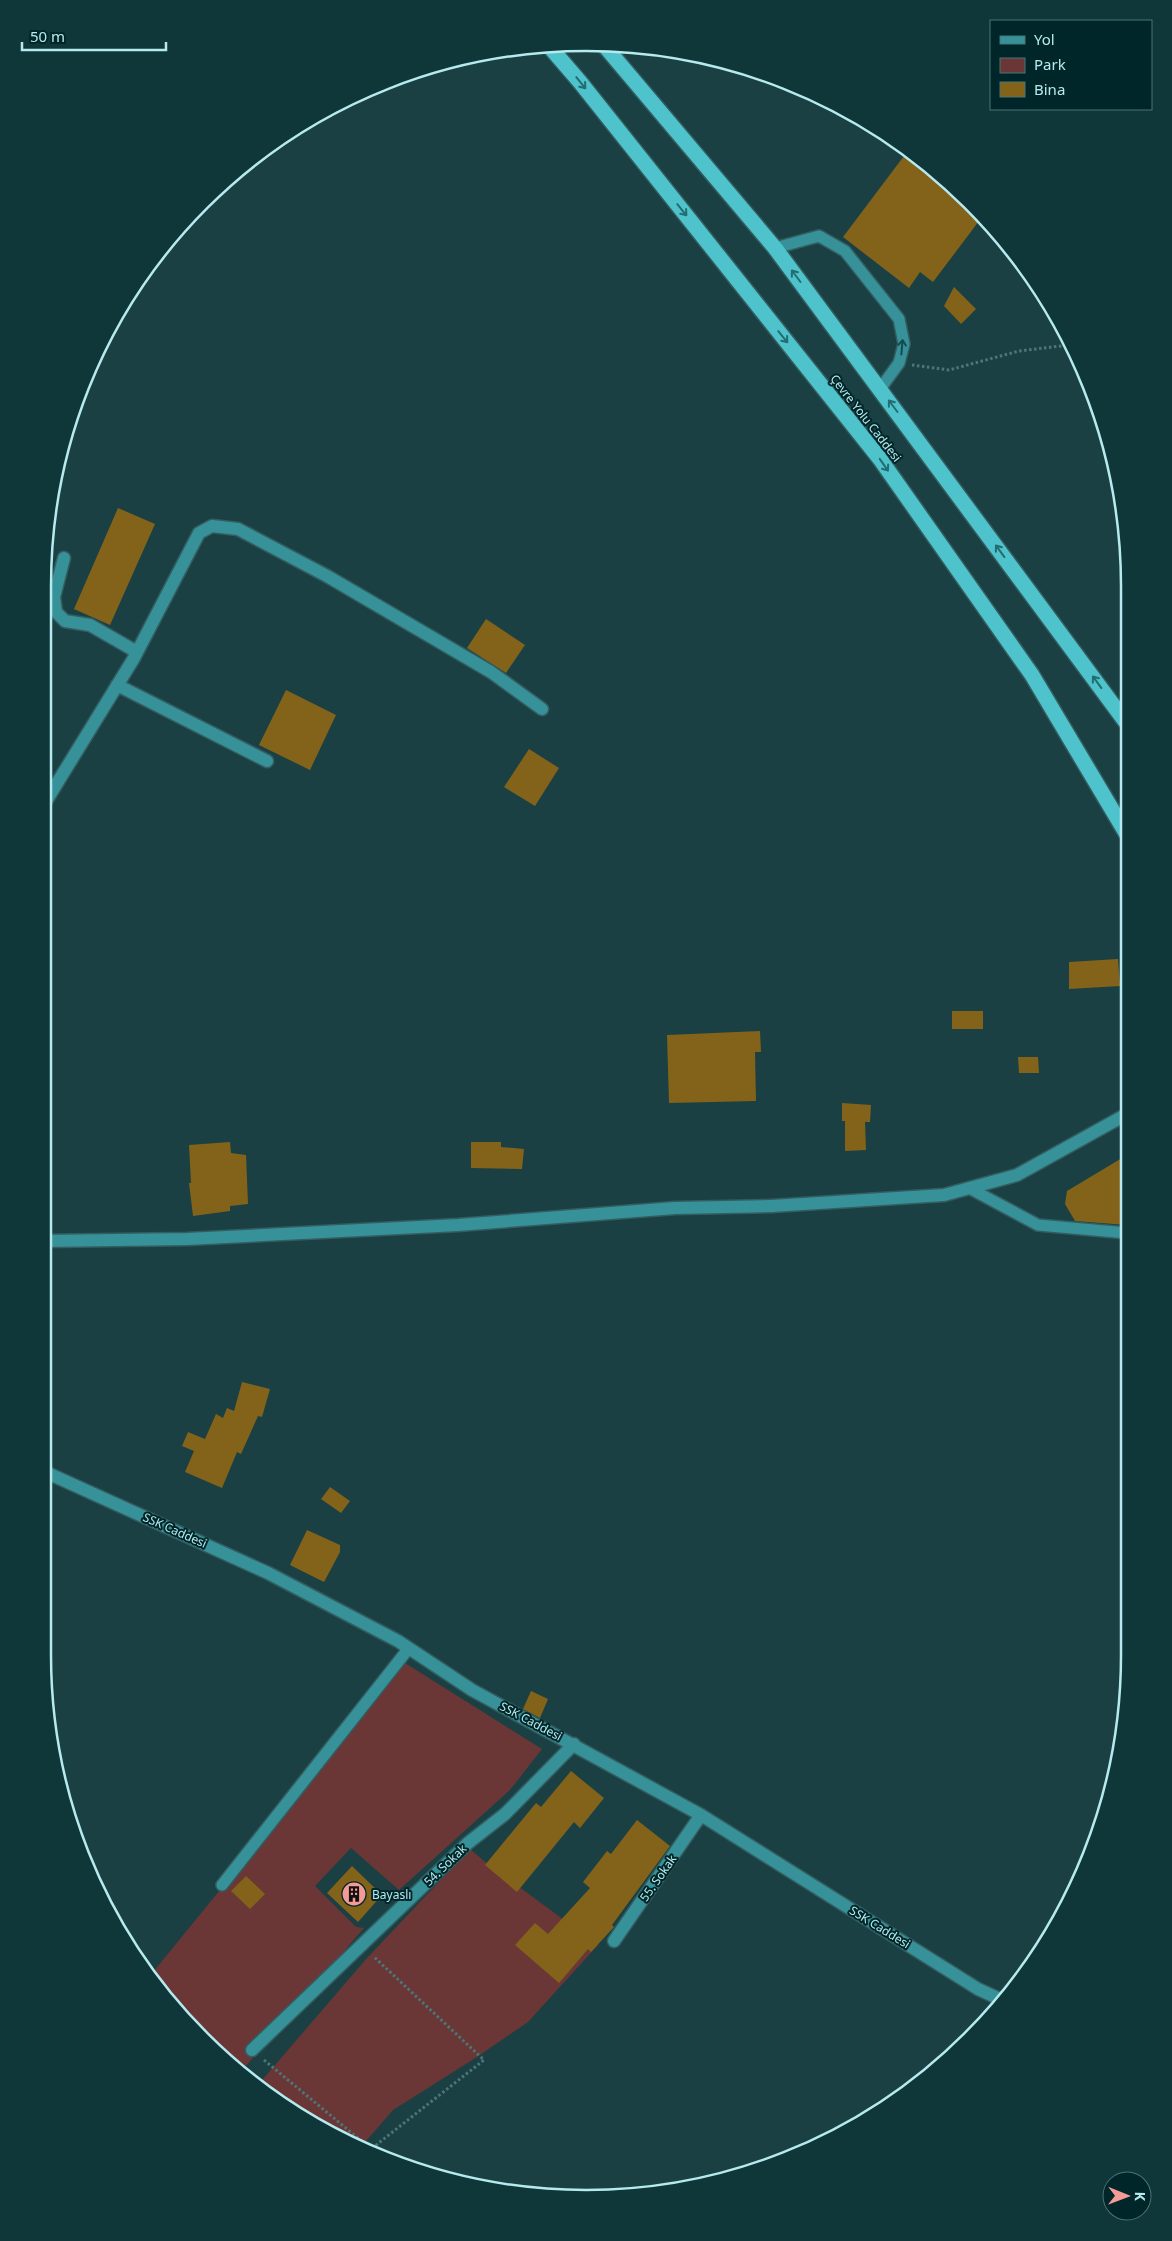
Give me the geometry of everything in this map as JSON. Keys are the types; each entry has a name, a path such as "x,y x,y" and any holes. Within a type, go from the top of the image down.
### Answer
{"highway":[{"name":"Çevre Yolu Caddesi","path":"554,52 880,459 1032,675 1121,825"},
{"path":"609,52 775,248 1121,716"}],"street":[{"path":"51,793 138,652 200,533 212,526 238,529 326,576 483,667 542,709"},
{"path":"64,558 54,597 56,612 65,621 90,625 138,652"},
{"path":"118,685 266,761"},
{"path":"1101,1127 1121,1112"},
{"path":"51,1241 186,1239 458,1225 675,1208 772,1206 944,1195 1018,1175 1121,1117"},
{"name":"SSK Caddesi","path":"51,1475 268,1573 410,1648 472,1690 701,1815 978,1989 997,1998"},
{"name":"54. Sokak","path":"252,2050 468,1843 505,1814 574,1744"},
{"name":"55. Sokak","path":"614,1941 701,1815"}],"lane":[{"path":"775,248 819,236 845,251 898,319 904,344 899,363 880,389"},
{"path":"969,1188 1038,1225 1121,1232"},
{"path":"222,1885 410,1648"}],"path":[{"path":"899,363 949,370 1019,351 1064,346"},
{"path":"362,1945 484,2060 376,2147"},
{"path":"252,2050 354,2137"}],"green space":[{"path":"405,1663 542,1749 510,1790 399,1890 351,1848 315,1886 356,1927 364,1928 245,2067 184,2008 154,1970"},
{"path":"470,1849 598,1945 528,2022 393,2110 365,2142 319,2118 262,2080 367,1958"}],"building":[{"path":"904,156 939,184 978,222 933,282 920,272 909,288 843,237"},
{"path":"954,287 976,309 961,324 944,306"},
{"path":"118,508 155,524 110,625 74,609"},
{"path":"486,619 525,645 506,673 467,648"},
{"path":"286,690 336,715 310,770 259,745"},
{"path":"529,749 559,768 535,806 504,787"},
{"path":"1118,959 1120,986 1069,989 1069,962"},
{"path":"952,1011 983,1011 983,1029 952,1029"},
{"path":"760,1031 761,1052 755,1052 756,1101 669,1103 667,1035"},
{"path":"1018,1057 1038,1057 1039,1073 1019,1073"},
{"path":"842,1103 871,1105 870,1122 865,1122 866,1150 845,1151 845,1121 842,1121"},
{"path":"230,1142 231,1153 246,1155 248,1204 230,1206 230,1211 193,1216 189,1183 191,1183 189,1145"},
{"path":"471,1142 501,1142 501,1147 524,1149 522,1169 471,1168"},
{"path":"1121,1159 1121,1225 1075,1221 1065,1204 1067,1191"},
{"path":"242,1382 270,1389 262,1417 258,1416 241,1454 237,1452 222,1488 185,1472 194,1451 182,1446 188,1432 205,1439 216,1414 223,1418 227,1408 234,1411"},
{"path":"330,1487 350,1501 341,1513 321,1499"},
{"path":"307,1530 340,1545 340,1552 324,1582 290,1565"},
{"path":"531,1691 548,1699 540,1718 523,1709"},
{"path":"571,1771 604,1798 580,1828 574,1822 517,1892 485,1865 536,1803 541,1807"},
{"path":"637,1820 670,1846 612,1925 614,1927 591,1952 588,1949 559,1983 515,1945 535,1923 548,1934 590,1888 583,1882 607,1851 611,1854"},
{"name":"Bayaslı","path":"352,1866 382,1895 358,1922 327,1893"},
{"path":"246,1876 265,1894 250,1909 231,1891"}],"place":[{"name":"Bayaslı","path":"354,1894"}]}
